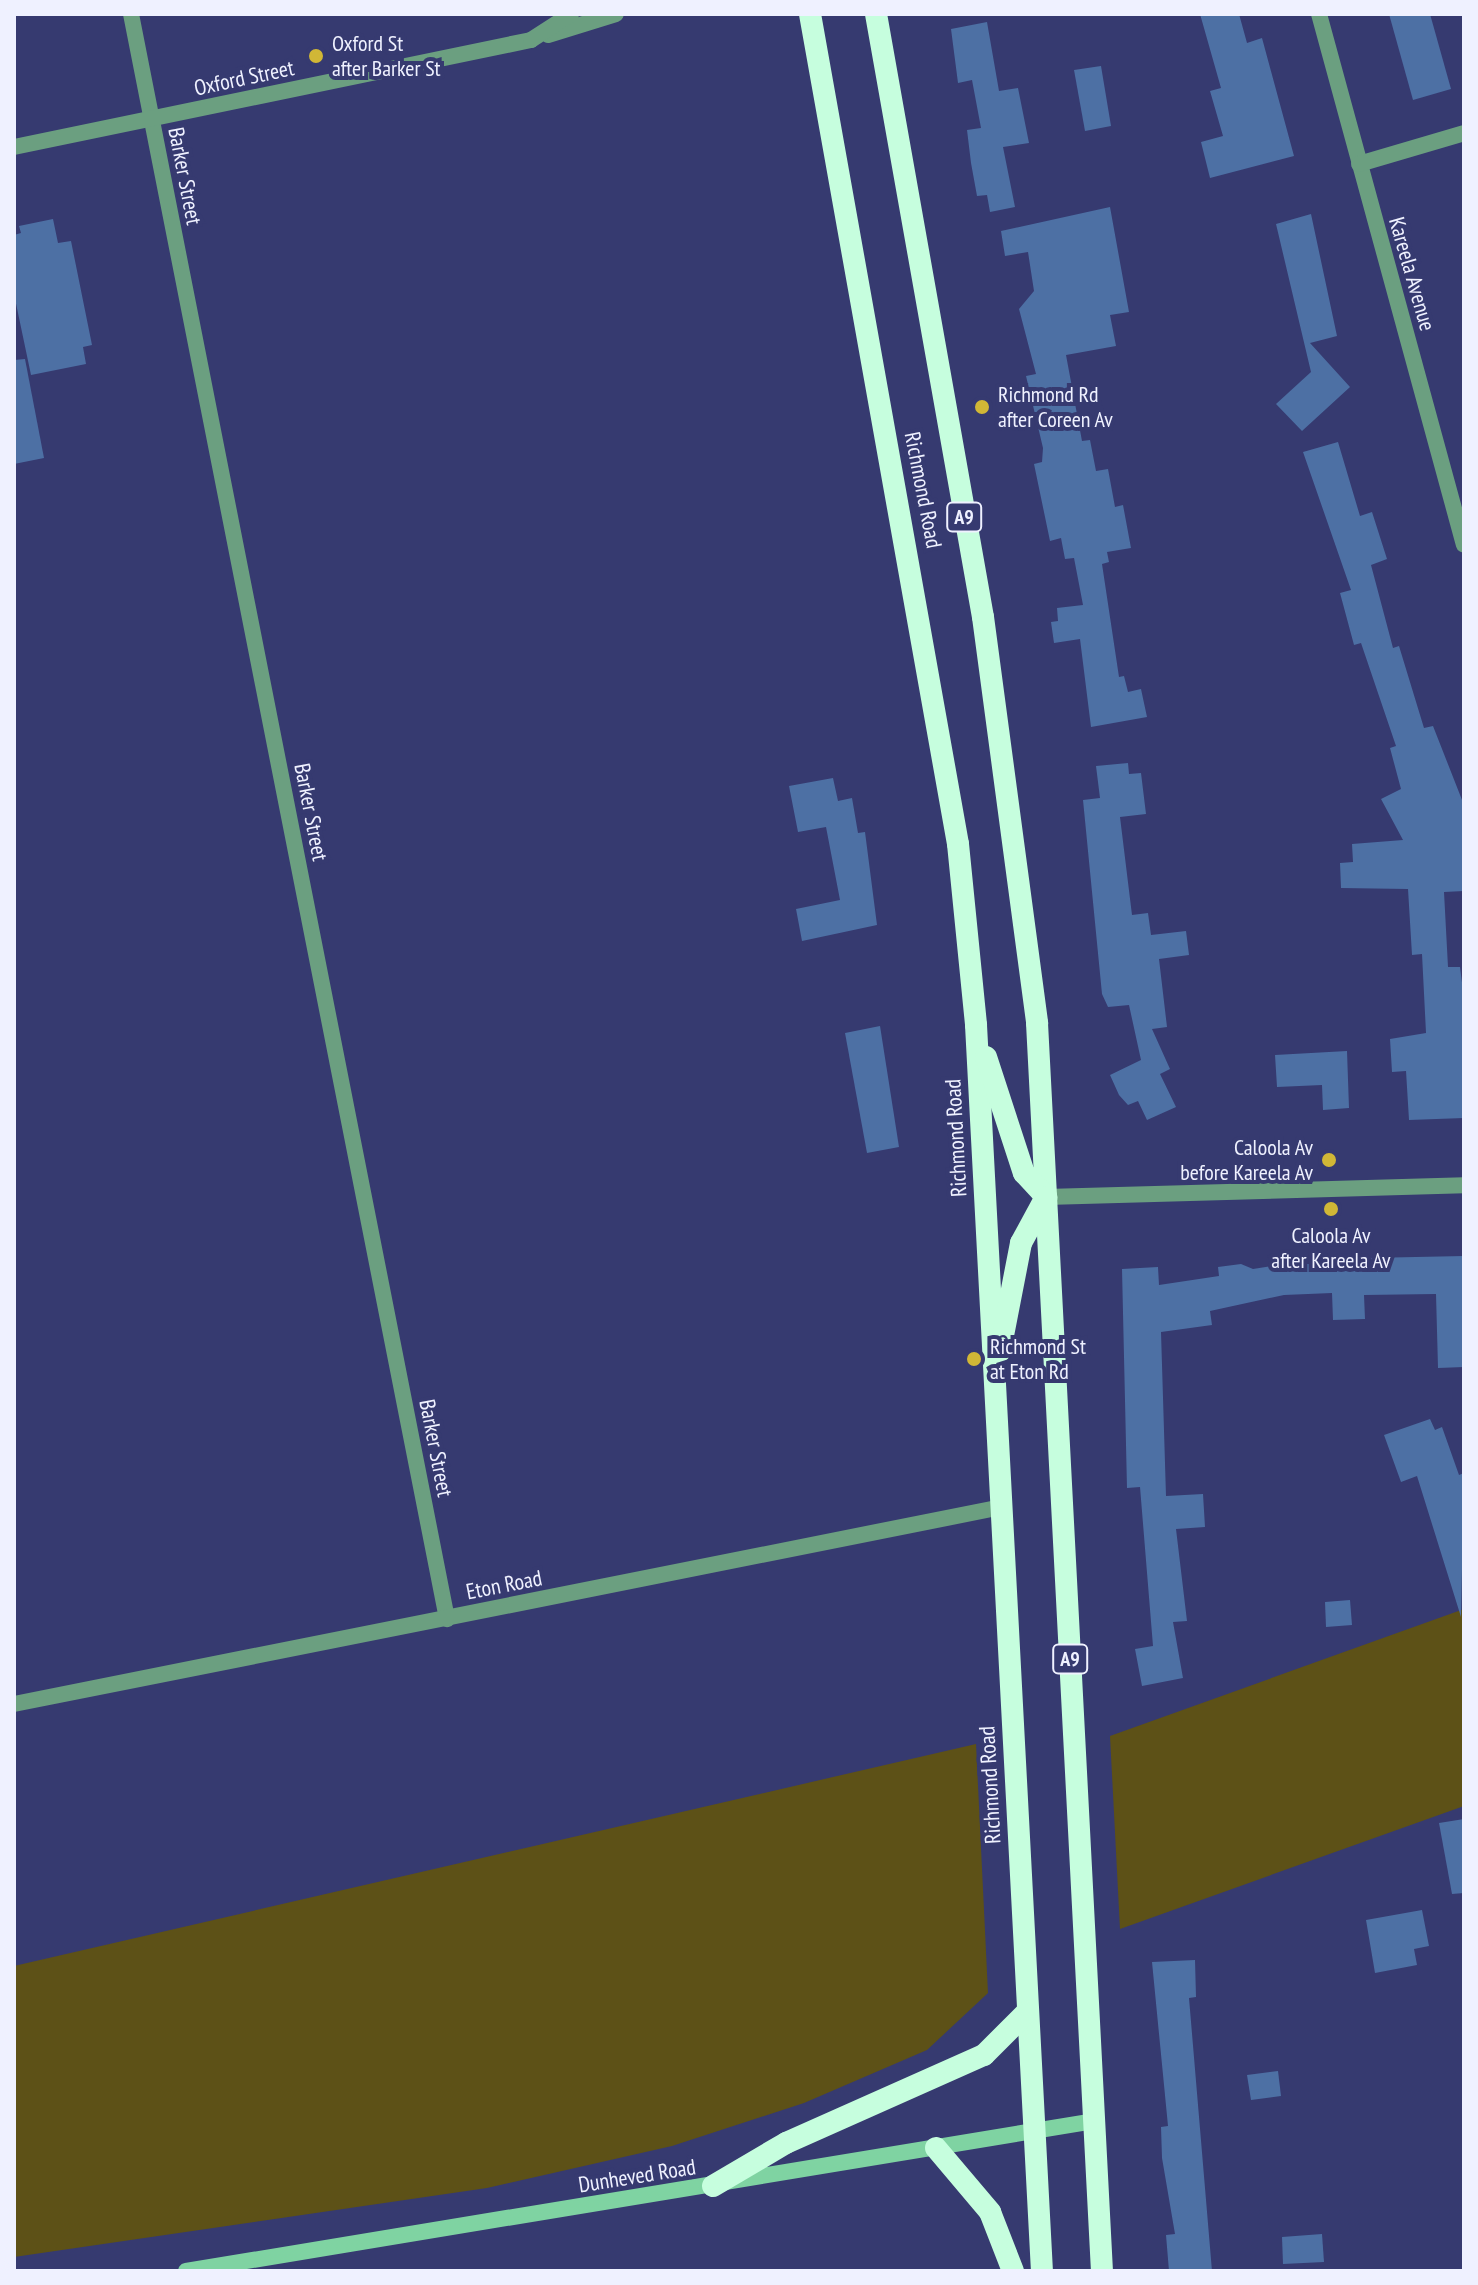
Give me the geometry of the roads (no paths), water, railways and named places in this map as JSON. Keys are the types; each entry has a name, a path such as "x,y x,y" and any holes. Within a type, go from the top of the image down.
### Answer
{"highway":[{"name":"Richmond Road","path":"810,14 934,693 958,844 976,1025 1042,2271"},
{"name":"Richmond Road","path":"876,14 1017,835 1037,1023 1102,2271"},
{"path":"976,1025 1024,1173 1046,1197 1021,1243 994,1372"},
{"path":"713,2186 786,2143 984,2055 1028,2011"},
{"path":"936,2148 990,2212 1013,2271"}],"main road":[{"name":"Dunheved Road","path":"186,2271 1094,2121"}],"street":[{"name":"Barker Street","path":"131,14 447,1619"},
{"name":"Oxford Street","path":"14,147 531,40 571,14"},
{"path":"531,40 616,14"},
{"name":"Kareela Avenue","path":"1319,14 1464,545"},
{"path":"1359,164 1464,133"},
{"path":"1046,1197 1464,1185"},
{"name":"Eton Road","path":"14,1704 1002,1507"}],"place":[{"name":"Oxford St after Barker St","path":"316,56"},
{"name":"Richmond Rd after Coreen Av","path":"982,407"},
{"name":"Caloola Av before Kareela Av","path":"1329,1160"},
{"name":"Caloola Av after Kareela Av","path":"1331,1209"},
{"name":"Richmond St at Eton Rd","path":"974,1359"}]}
